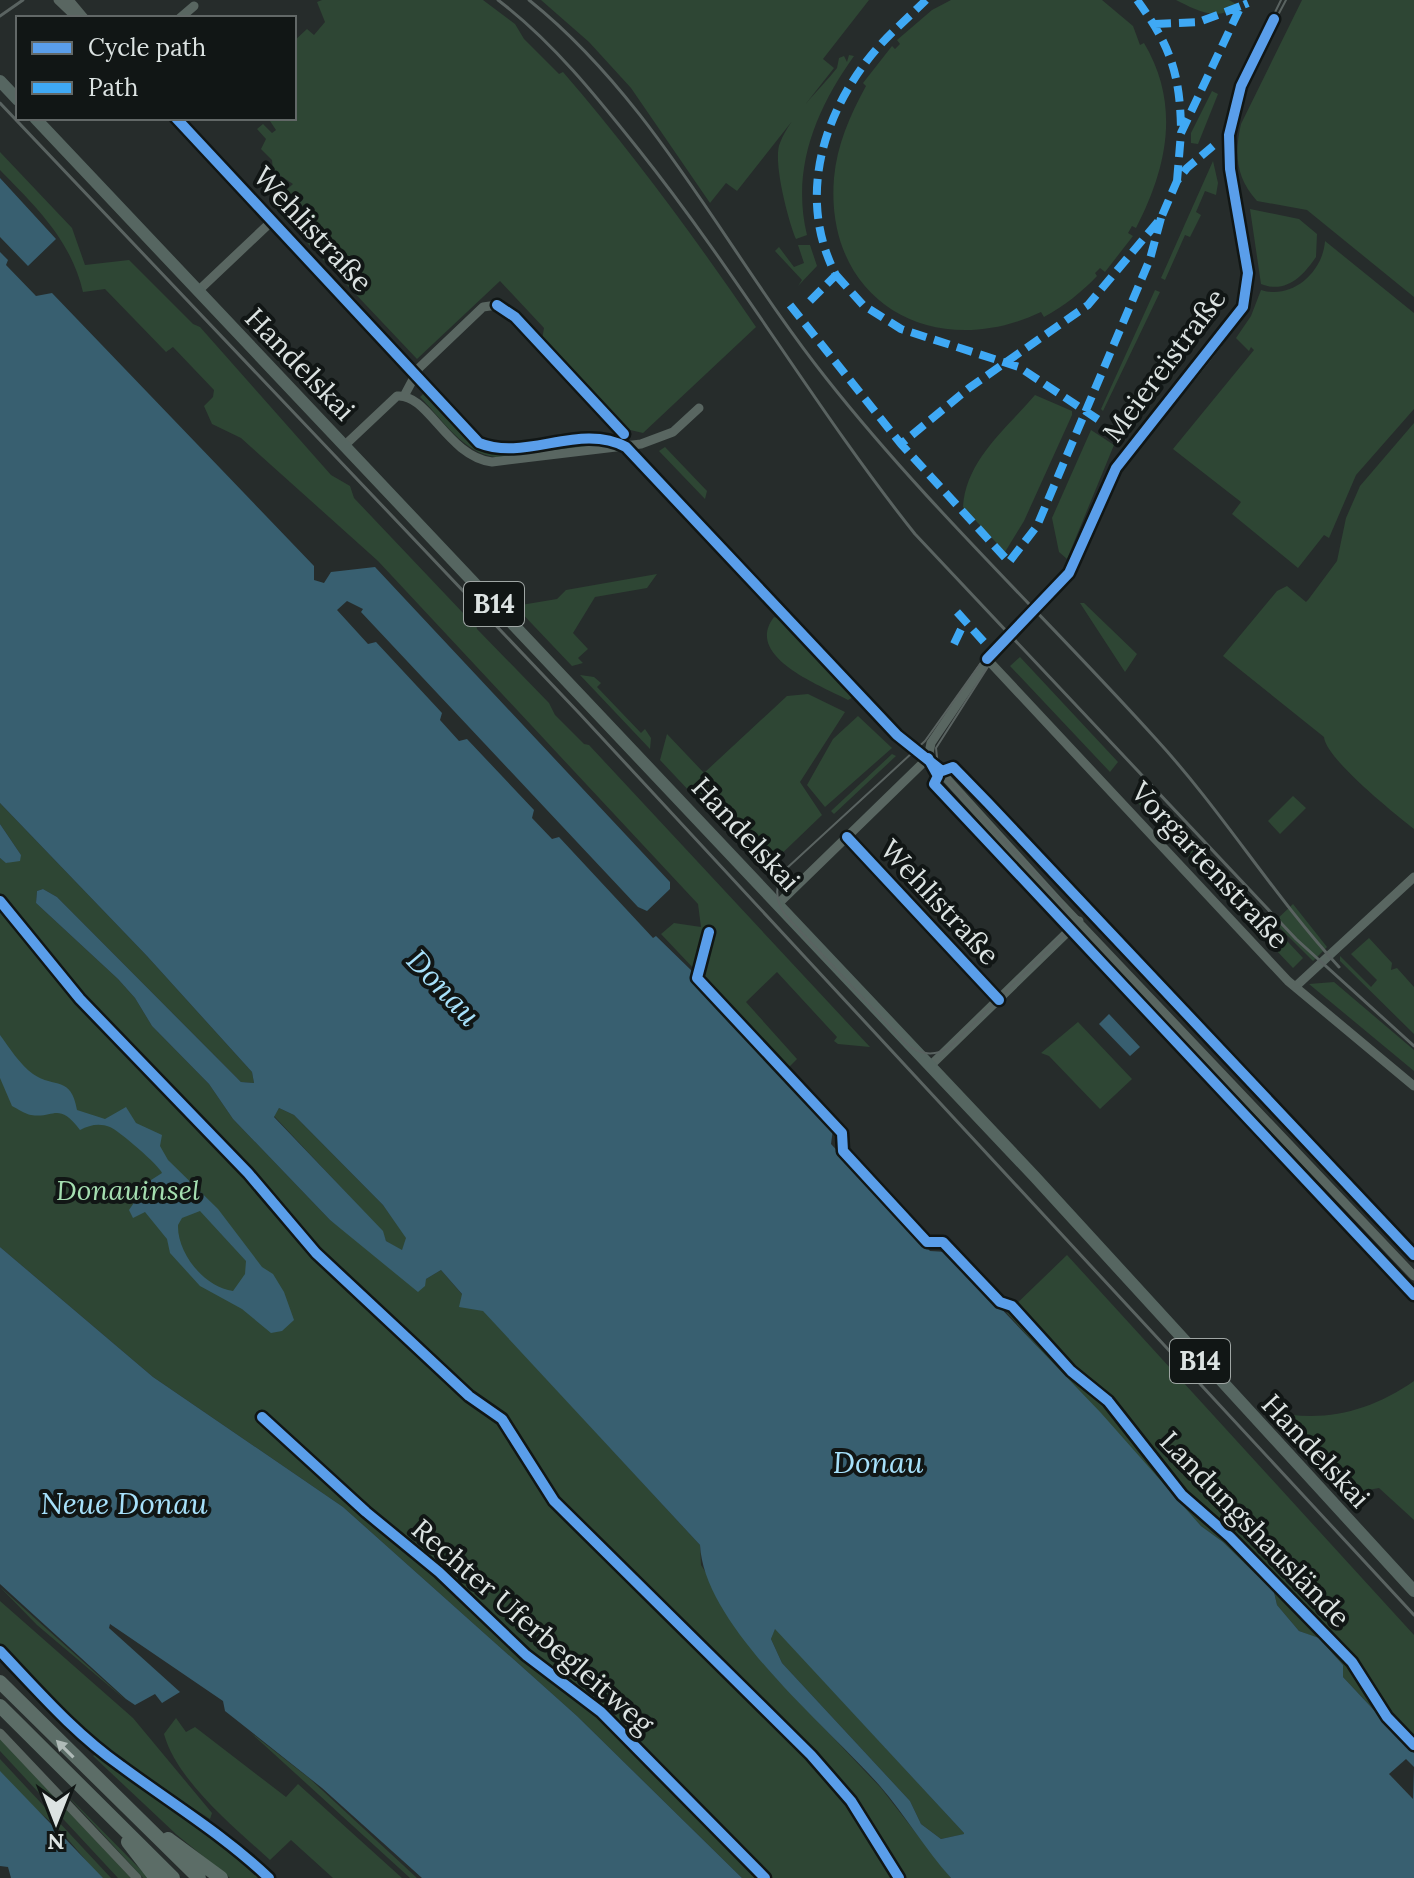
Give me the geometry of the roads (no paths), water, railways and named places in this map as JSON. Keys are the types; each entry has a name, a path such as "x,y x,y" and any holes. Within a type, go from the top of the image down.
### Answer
{"highway":[{"path":"0,1682 199,1878"},
{"path":"0,1706 173,1878"},
{"path":"132,1814 221,1878"},
{"path":"109,1816 156,1878"}],"main road":[{"path":"0,81 16,98"},
{"name":"Handelskai","path":"37,120 930,1066 1414,1591"}],"street":[{"path":"58,0 75,16"},
{"path":"69,0 82,16"},
{"path":"182,16 194,6"},
{"name":"Meiereistraße","path":"928,758 931,743 987,659 1069,573 1116,468 1243,307 1248,273 1230,169 1229,135 1241,86 1274,19"},
{"name":"Wehlistraße","path":"178,120 414,373"},
{"path":"198,291 272,221"},
{"path":"345,445 391,401 404,396 414,373 483,307 497,305"},
{"path":"404,396 420,405 475,460 492,462 639,445 673,432 699,408"},
{"name":"Vorgartenstraße","path":"987,659 1295,987 1414,1086"},
{"path":"778,904 928,758 1414,1276"},
{"path":"1295,987 1414,877"},
{"path":"930,1066 1079,921"},
{"path":"0,1733 137,1878"}],"water":[{"path":"0,178 56,239 28,266 0,237"},
{"name":"Donau","path":"0,252 8,260 6,265 36,296 52,293 314,566 314,580 324,583 331,572 375,567 670,882 670,889 647,911 638,907 361,612 363,609 347,601 337,610 368,644 376,642 442,713 440,720 459,741 467,739 534,810 532,818 552,839 559,837 653,938 656,936 694,973 693,979 833,1129 831,1144 930,1251 947,1252 1101,1413 1201,1526 1223,1542 1274,1592 1277,1605 1299,1631 1319,1638 1343,1665 1343,1677 1414,1753 1414,1878 951,1878 880,1786 801,1705 745,1641 722,1608 707,1576 700,1545 483,1311 459,1307 462,1294 441,1270 426,1279 425,1286 418,1292 330,1220 233,1119 209,1084 152,1026 135,998 118,979 36,903 37,891 43,889 57,897 241,1082 254,1083 252,1072 147,956 0,803","holes":["279,1108 294,1115 383,1205 406,1238 402,1250 386,1241 383,1231 274,1117","775,1629 964,1833 964,1834 941,1839 921,1824 910,1801 782,1663 771,1639"]},
{"path":"0,824 21,855 20,861 6,863 0,858"},
{"path":"1109,1014 1140,1047 1130,1056 1099,1024"},
{"path":"0,1035 33,1074 66,1087 77,1110 105,1119 126,1107 136,1123 162,1135 160,1146 168,1160 218,1209 262,1267 273,1274 284,1292 294,1320 282,1331 271,1333 242,1309 200,1286 170,1253 167,1239 145,1212 133,1218 129,1210 148,1182 162,1173 154,1163 106,1126 95,1125 80,1130 61,1114 39,1116 24,1113 12,1106 0,1078","holes":["200,1211 246,1261 245,1274 233,1291 212,1283 194,1267 182,1247 178,1225 182,1218"]},
{"name":"Neue Donau","path":"0,1247 153,1377 343,1507 577,1716 742,1878 422,1878 322,1788 225,1711 223,1701 110,1624 109,1628 180,1692 162,1703 155,1694 135,1705 126,1699 0,1584"},
{"path":"0,1771 103,1878 11,1878 8,1867 0,1866"}],"tram line":[{"path":"1281,0 1238,88 1228,129 1228,166 1246,275 1239,310 1118,462 1077,554 1060,582 985,657 925,741 787,868 780,879 777,897 785,915 905,1043 916,1050 933,1053 950,1047 1065,933 1067,917 1062,903 945,777 938,766 936,748 1000,648 1072,571 1121,465 1246,305 1250,268 1233,172 1232,133 1248,74 1286,0"}],"railway":[{"path":"0,16 23,0"},
{"path":"498,0 555,52 639,150 915,534 1296,939 1414,1046"},
{"path":"529,0 574,40 615,84 688,180 790,330 865,425 946,517 1115,694 1180,767 1339,967"},
{"path":"0,103 16,120"},
{"path":"16,120 579,713 1414,1615"}],"park label":[{"name":"Donauinsel","path":"128,1190"}]}
